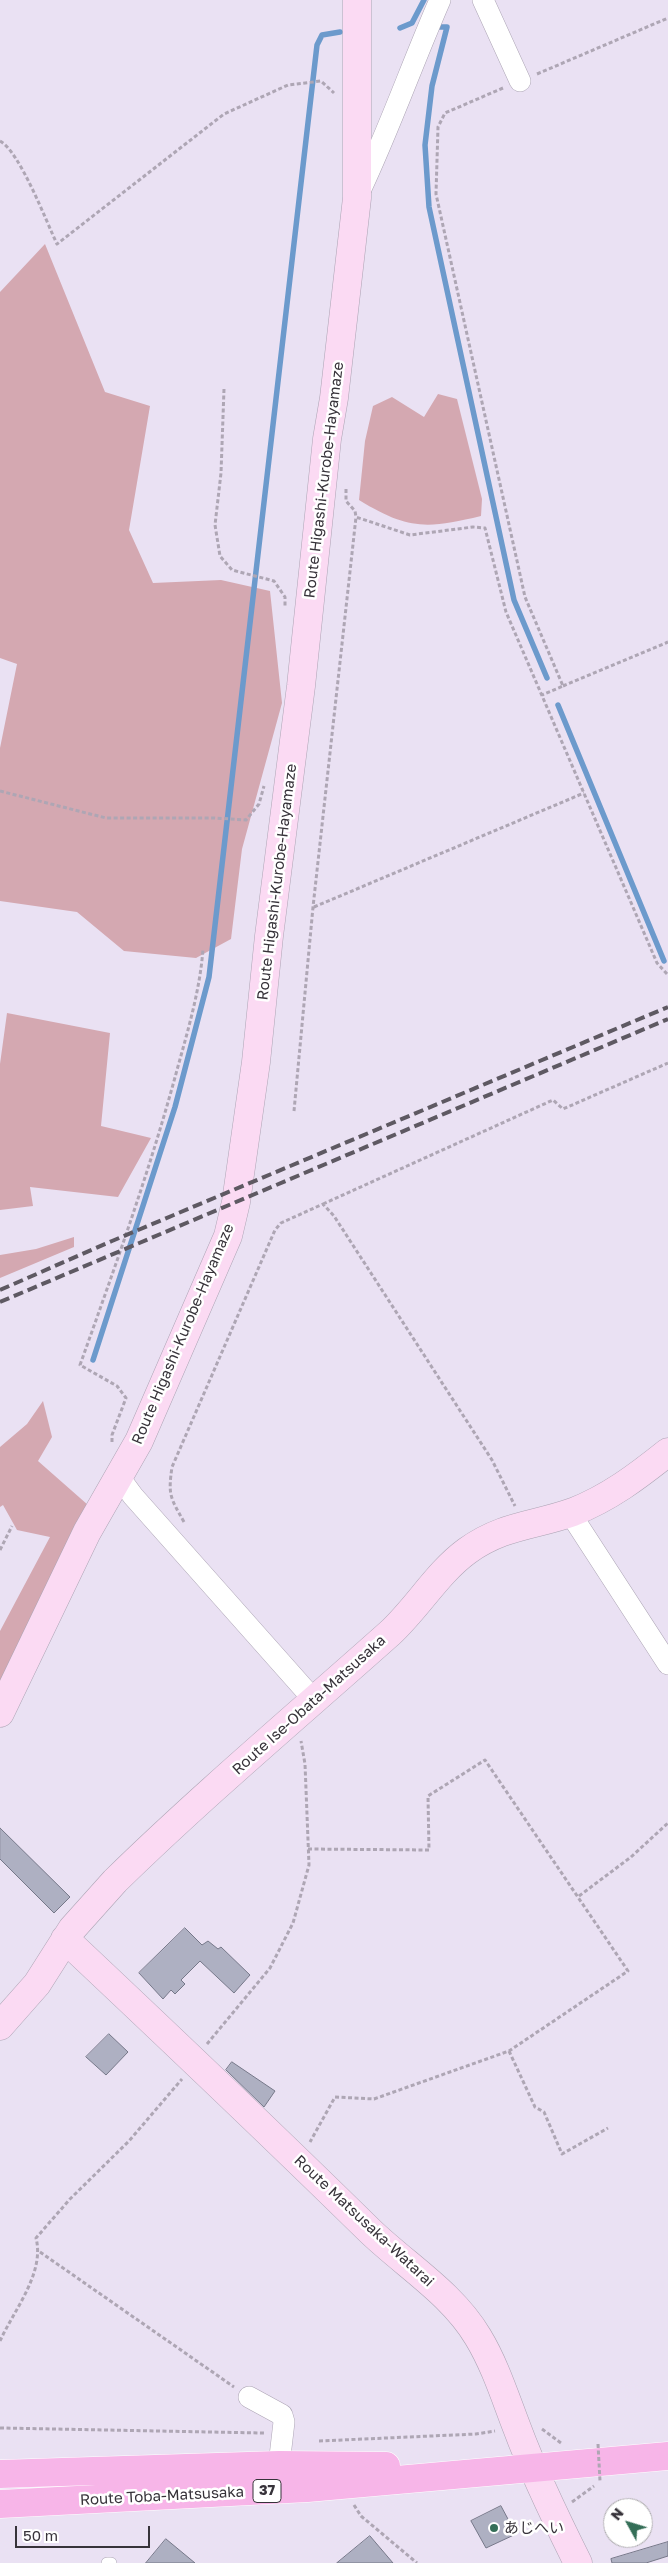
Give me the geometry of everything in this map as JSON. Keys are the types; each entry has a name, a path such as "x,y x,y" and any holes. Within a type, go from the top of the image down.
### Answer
{"main road":[{"name":"Route Higashi-Kurobe-Hayamaze","path":"0,1713 87,1532 119,1477 165,1384 228,1236 236,1202 256,1062 269,936 302,686 327,439 334,398 357,198 357,0"},
{"name":"Route Ise-Obata-Matsusaka","path":"0,2026 36,1984 65,1939 92,1906 132,1864 409,1614 457,1558 496,1534 524,1524 570,1513 614,1492 668,1452"},
{"name":"Route Matsusaka-Watarai","path":"65,1939 300,2161 371,2232 446,2298 472,2330 494,2368 547,2500 578,2563"},
{"name":"Route Toba-Matsusaka","path":"0,2504 341,2485 668,2456"},
{"name":"Route Toba-Matsusaka","path":"0,2474 279,2465 534,2468"}],"street":[{"path":"357,198 384,140 408,74 440,0"},
{"path":"483,0 520,81"},
{"path":"119,1477 133,1496 314,1700"},
{"path":"570,1513 668,1664"},
{"path":"249,2397 282,2415 283,2434 279,2465"}],"path":[{"path":"563,686 526,597 436,194 438,127 444,113 668,18"},
{"path":"0,141 6,144 17,159 57,244 224,114 288,85 307,81 321,81"},
{"path":"224,389 222,473 215,525 220,556 232,570 269,580"},
{"path":"294,1111 313,907 356,517 355,511 346,501 346,483"},
{"path":"356,517 410,535 473,527 485,528 500,595 657,963 668,975"},
{"path":"542,695 668,642"},
{"path":"0,791 106,818 217,818 241,820"},
{"path":"313,907 584,793"},
{"path":"119,1477 112,1458 112,1435 126,1398 117,1386 80,1365 126,1234 167,1106 201,979 203,948"},
{"path":"185,1524 168,1490 172,1466 274,1230 281,1223 553,1100 563,1109 668,1063"},
{"path":"323,1204 334,1216 492,1460 524,1524"},
{"path":"0,1550 12,1526"},
{"path":"300,2161 335,2096 374,2099 509,2050 628,1971 579,1896 485,1760 428,1796 429,1850 308,1849"},
{"path":"579,1896 631,1857 668,1823"},
{"path":"509,2050 536,2107 544,2112 562,2154 608,2128"},
{"path":"40,2252 249,2397"},
{"path":"0,2428 283,2434"},
{"path":"573,2503 600,2481 598,2444"},
{"path":"341,2485 361,2516 418,2563"}],"shaded area":[{"path":"45,244 105,392 150,406 129,530 153,583 221,580 270,591 282,703 242,849 231,939 196,958 124,951 77,912 0,901 0,748 17,664 0,658 0,292"},
{"path":"438,394 457,399 482,499 481,516 432,525 418,524 391,517 359,500 365,441 373,406 392,397 424,417"},
{"path":"7,1013 110,1033 101,1126 151,1138 118,1197 30,1187 33,1206 0,1210 0,1064"},
{"path":"74,1237 74,1247 0,1278 0,1255 36,1249"},
{"path":"43,1401 52,1437 38,1461 88,1505 0,1688 0,1631 50,1537 17,1530 3,1505 0,1507 0,1447 27,1424"}],"building":[{"path":"0,1828 70,1897 54,1913 0,1859"},
{"path":"185,1928 202,1945 208,1941 218,1949 221,1947 250,1975 234,1993 200,1961 181,1980 185,1984 175,1994 171,1990 163,1999 139,1973"},
{"path":"109,2034 128,2052 106,2075 86,2057"},
{"path":"232,2062 275,2091 264,2107 226,2070"},
{"name":"あじへい","path":"501,2506 516,2534 486,2548 471,2521"},
{"path":"370,2536 393,2563 337,2563"},
{"path":"166,2539 195,2563 146,2563"},
{"path":"668,2542 668,2556 646,2563 612,2563 611,2559"}],"waterway":[{"path":"400,28 412,23 424,0"},
{"path":"440,27 447,27 432,86 425,145 429,207 514,600 547,678"},
{"path":"93,1360 175,1107 209,977 317,45 322,35 340,32"},
{"path":"558,705 664,961"}],"railway":[{"path":"0,1290 668,1007"},
{"path":"0,1302 668,1019"}],"place":[{"name":"あじへい","path":"494,2528"}]}
